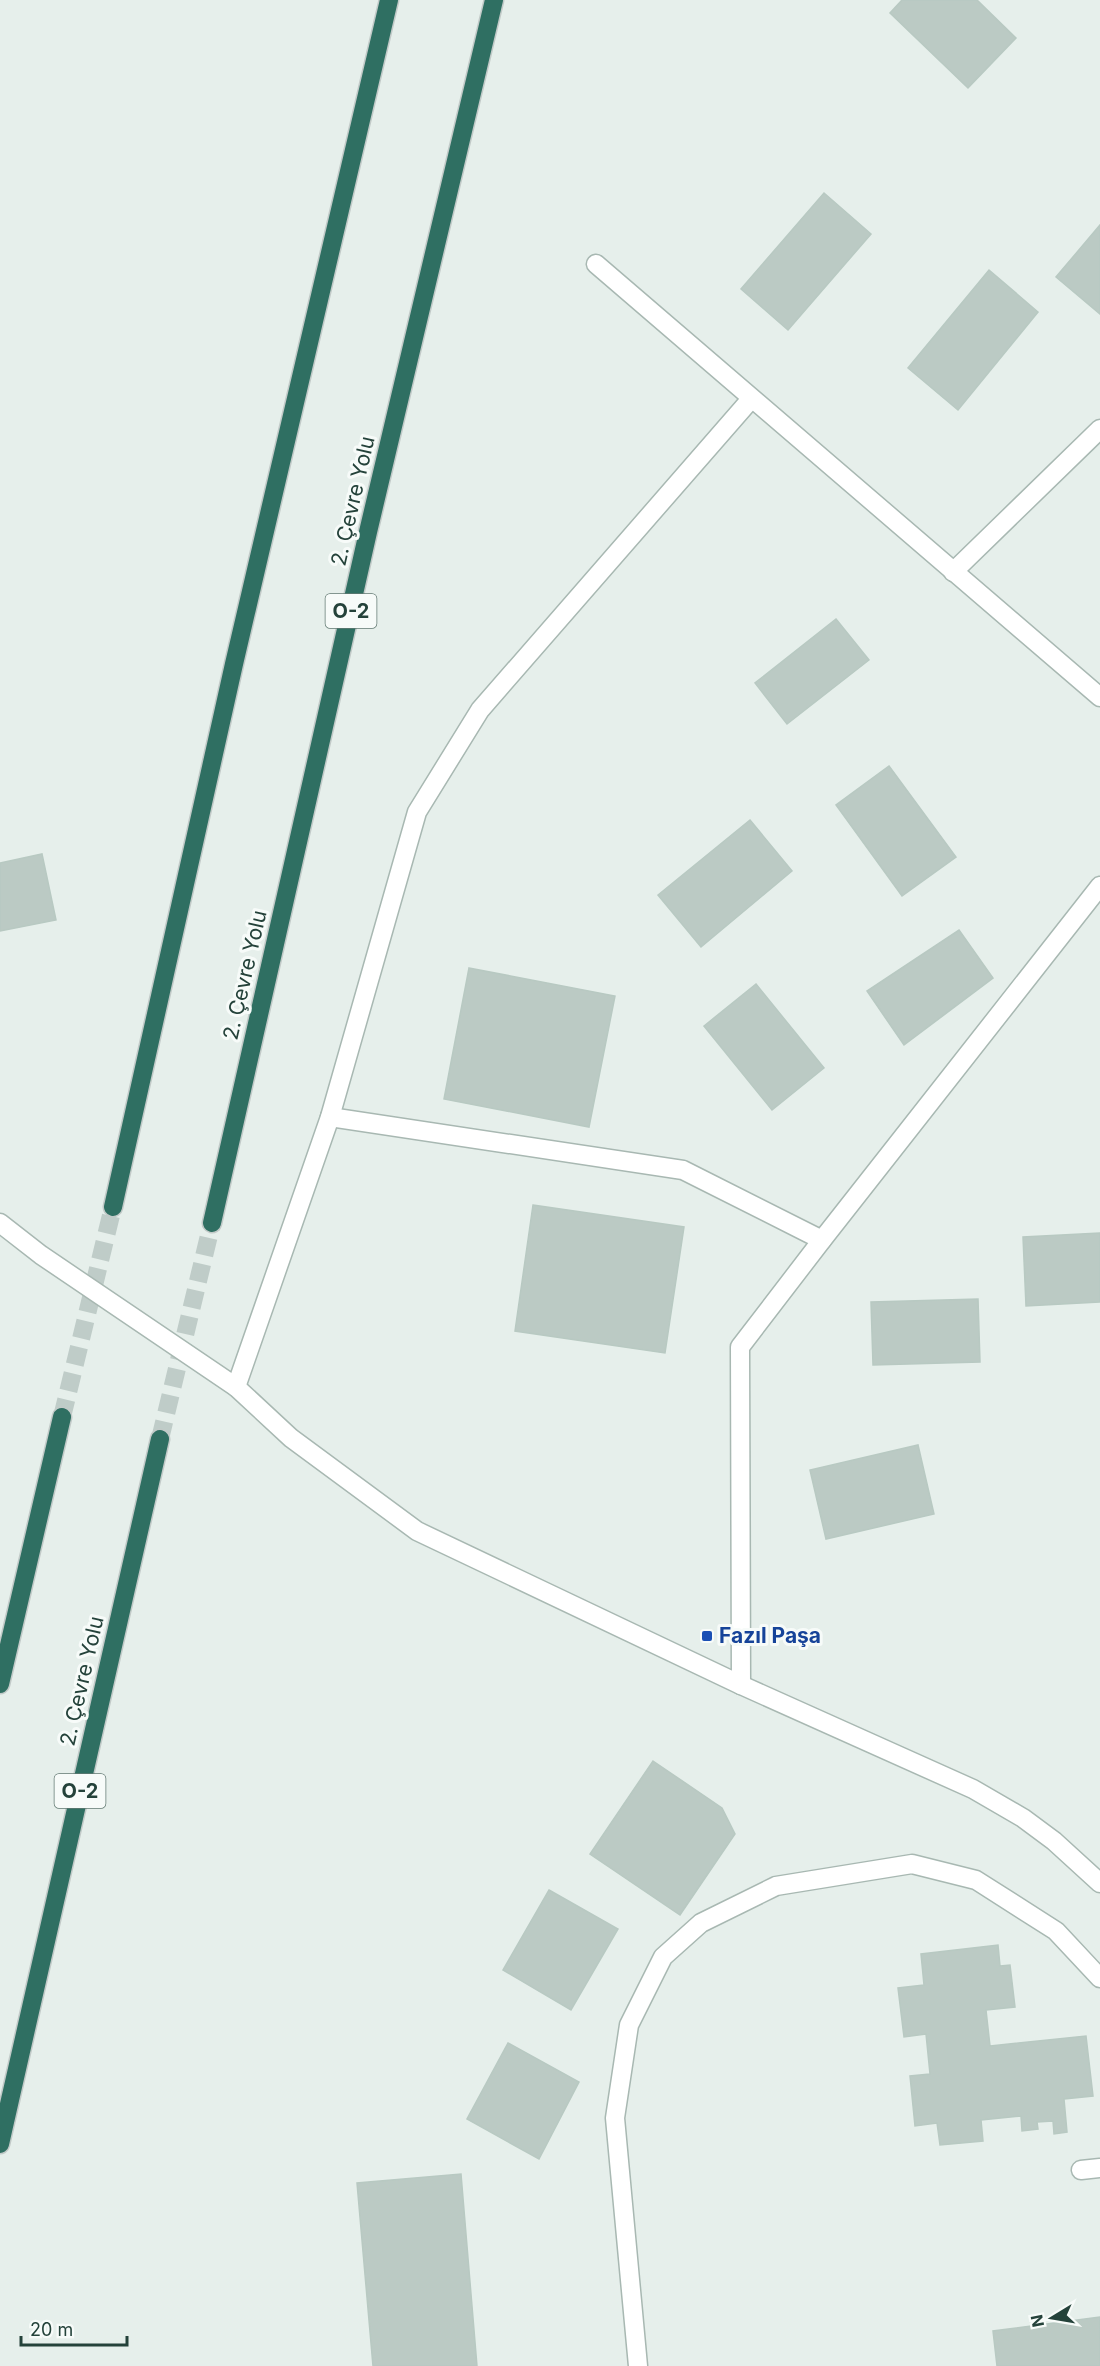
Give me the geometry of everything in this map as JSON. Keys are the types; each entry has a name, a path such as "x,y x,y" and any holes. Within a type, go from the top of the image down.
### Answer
{"highway":[{"path":"113,1206 234,664 389,0"},
{"name":"2. Çevre Yolu","path":"212,1223 368,532 494,0"},
{"path":"0,1684 62,1417"},
{"name":"2. Çevre Yolu","path":"0,2144 160,1439"}],"street":[{"path":"596,264 1100,697"},
{"path":"236,1387 330,1117 417,812 480,710 752,399"},
{"path":"953,572 1100,429"},
{"path":"741,1685 740,1347 1100,886"},
{"path":"330,1117 683,1170 822,1240"},
{"path":"0,1222 41,1255 236,1387 291,1438 417,1531 741,1685 973,1789 1023,1818 1054,1841 1100,1883"},
{"path":"638,2366 615,2118 629,2025 663,1957 701,1923 776,1886 912,1864 976,1880 1056,1931 1100,1978"},
{"path":"1081,2170 1100,2168"}],"building":[{"path":"902,0 977,0 1016,38 968,88 890,13"},
{"path":"824,193 871,234 788,330 741,289"},
{"path":"1100,225 1100,314 1056,277"},
{"path":"989,270 1038,312 958,410 908,368"},
{"path":"836,619 869,660 787,724 755,683"},
{"path":"889,766 956,857 902,896 836,805"},
{"path":"750,820 792,871 701,947 658,895"},
{"path":"42,854 56,920 0,931 0,863"},
{"path":"959,930 993,978 904,1045 867,991"},
{"path":"469,968 615,996 589,1127 444,1099"},
{"path":"756,984 824,1068 772,1110 704,1026"},
{"path":"533,1205 684,1227 665,1353 515,1331"},
{"path":"1100,1233 1100,1302 1026,1306 1023,1237"},
{"path":"978,1299 980,1362 873,1365 871,1302"},
{"path":"918,1445 934,1514 826,1539 810,1470"},
{"path":"653,1761 722,1808 735,1834 680,1915 590,1854"},
{"path":"549,1890 618,1929 571,2010 503,1970"},
{"path":"998,1945 1000,1966 1010,1965 1015,2007 986,2010 990,2046 1086,2036 1093,2096 1064,2099 1067,2132 1054,2134 1053,2121 1037,2122 1038,2129 1022,2131 1021,2116 981,2120 983,2141 940,2145 937,2123 915,2126 910,2076 930,2074 926,2034 904,2037 898,1988 924,1985 921,1954"},
{"path":"508,2043 579,2082 539,2159 467,2119"},
{"path":"461,2174 477,2366 373,2366 357,2183"},
{"path":"1100,2317 1100,2366 997,2366 993,2331"}],"tunnel":[{"path":"62,1417 113,1207"},
{"path":"160,1439 212,1223"}],"place":[{"name":"Fazıl Paşa","path":"707,1636"}]}
